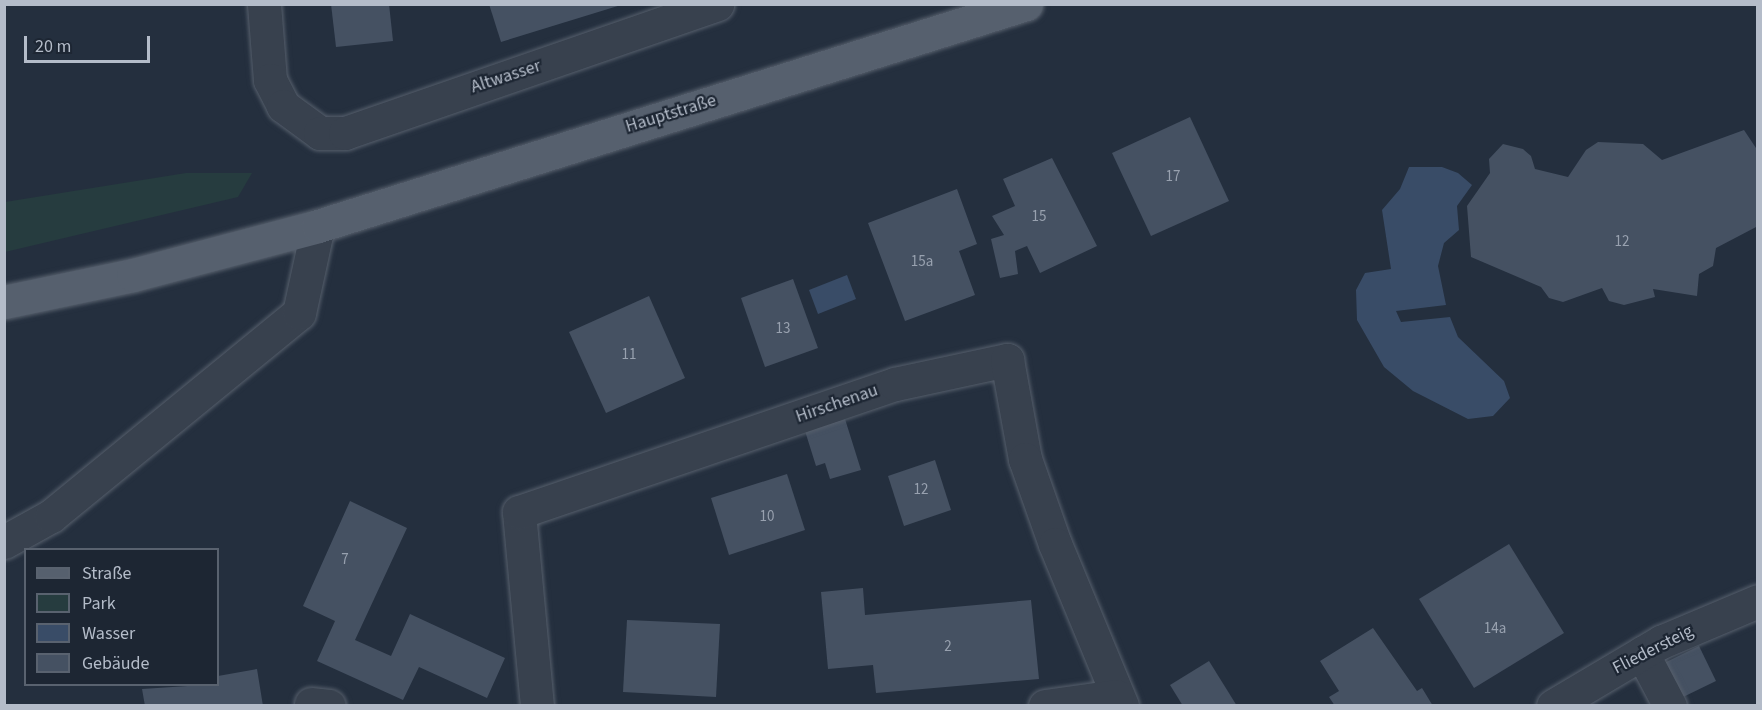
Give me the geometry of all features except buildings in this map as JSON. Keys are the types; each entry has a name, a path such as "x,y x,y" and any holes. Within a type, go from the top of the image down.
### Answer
{"main road":[{"name":"Hauptstraße","path":"4,302 134,275 318,226 1026,4"}],"street":[{"name":"Altwasser","path":"264,4 270,80 283,106 320,133 345,133 717,4"},
{"path":"4,542 51,516 299,313 318,226"},
{"name":"Hirschenau","path":"537,705 519,512 895,384 1008,360 1025,459 1119,701 1045,705"},
{"name":"Fliedersteig","path":"1553,705 1641,653 1758,601"},
{"path":"1641,653 1670,705"}],"green space":[{"path":"186,173 252,173 238,197 5,252 5,202"}],"water":[{"path":"1409,167 1442,167 1458,173 1472,185 1457,206 1459,230 1444,243 1438,266 1446,305 1396,311 1401,322 1450,317 1458,337 1504,381 1510,398 1493,416 1468,419 1413,391 1384,367 1357,320 1356,290 1365,273 1391,269 1382,210 1400,189"},
{"path":"847,275 856,299 818,314 809,290"}]}
